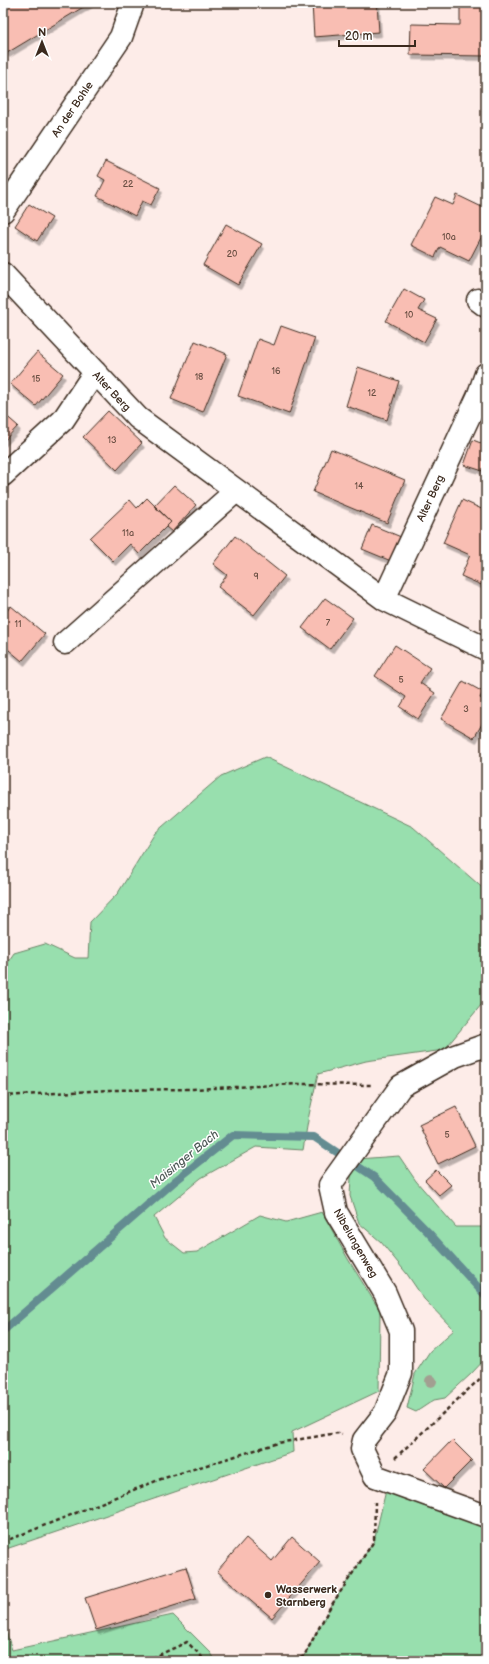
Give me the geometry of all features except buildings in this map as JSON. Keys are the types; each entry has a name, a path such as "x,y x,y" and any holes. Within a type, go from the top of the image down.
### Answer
{"street":[{"name":"An der Bohle","path":"3,211 121,37 132,6 131,3"},
{"name":"Alter Berg","path":"3,274 138,418 384,599 486,649"},
{"path":"3,475 63,420 96,372"},
{"name":"Alter Berg","path":"384,599 478,397 486,374"},
{"path":"65,643 236,491"},
{"name":"Nibelungenweg","path":"364,1440 385,1413 401,1373 401,1331 385,1293 336,1212 330,1185 401,1086 455,1056 486,1045"},
{"path":"364,1440 362,1449 376,1476 486,1516"}],"path":[{"path":"3,1096 109,1090 193,1089 300,1084 401,1086"},
{"path":"294,1661 304,1656 329,1609 374,1541 376,1476 486,1373"},
{"path":"3,1542 161,1479 278,1443 337,1433 364,1440"},
{"path":"146,1661 187,1642 206,1661"}],"green space":[{"path":"265,757 413,827 486,891 486,999 444,1050 366,1061 318,1074 303,1150 256,1147 201,1178 154,1217 165,1238 184,1253 197,1252 260,1215 286,1222 322,1212 348,1259 380,1311 379,1391 292,1432 293,1452 3,1550 3,969 14,953 45,944 75,958 88,958 90,922 118,893 155,833 221,776"},
{"path":"399,1156 416,1181 456,1227 486,1227 486,1358 445,1398 434,1400 416,1412 407,1408 415,1374 430,1351 454,1330 424,1299 407,1274 381,1242 359,1223 350,1196 351,1177 357,1159"},
{"path":"387,1486 486,1516 486,1661 294,1661 304,1656 329,1609 374,1541"},
{"path":"173,1615 211,1653 216,1661 3,1661 3,1622 12,1650"}],"waterway":[{"name":"Maisinger Bach","path":"3,1331 175,1181 233,1135 314,1137 374,1177 428,1232 486,1296"}],"place":[{"name":"Wasserwerk Starnberg","path":"268,1595"}]}
